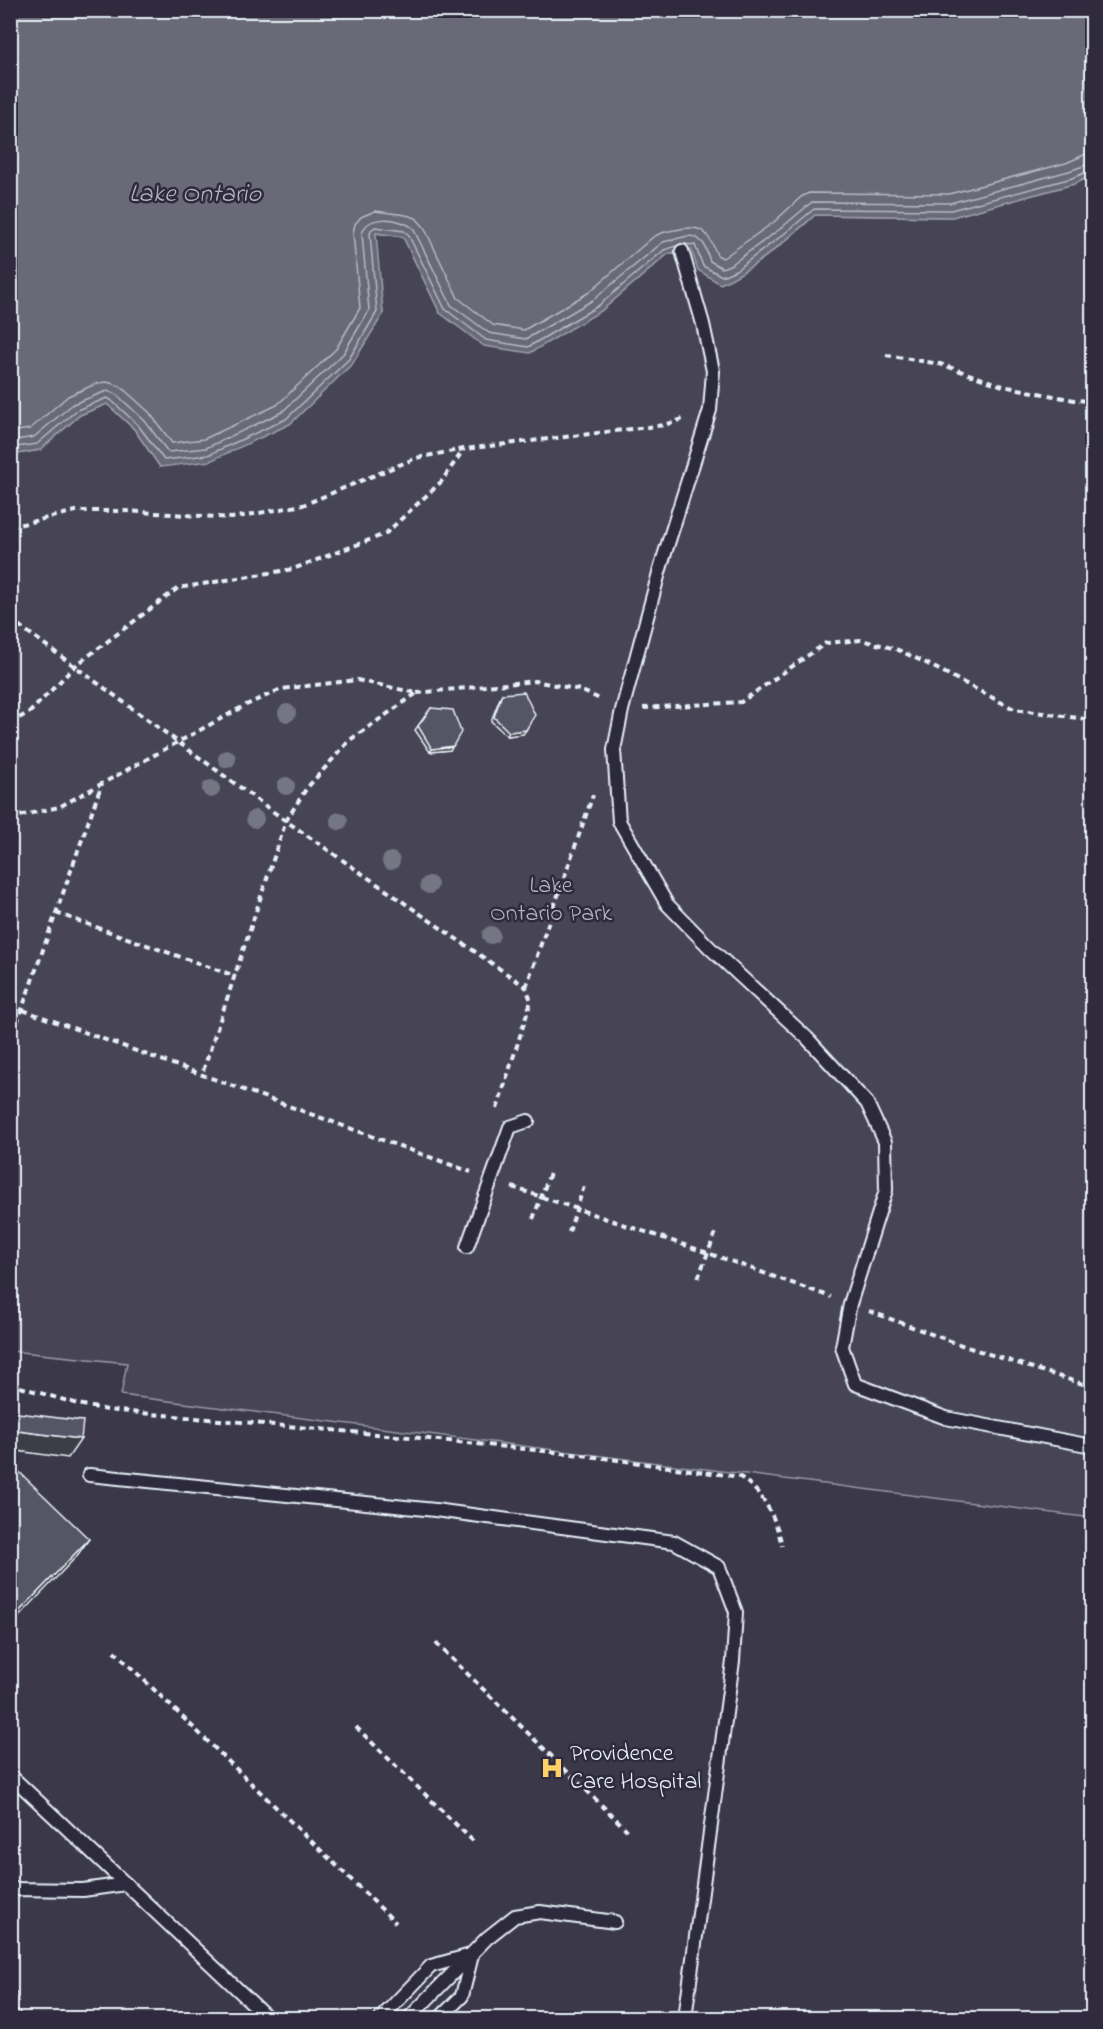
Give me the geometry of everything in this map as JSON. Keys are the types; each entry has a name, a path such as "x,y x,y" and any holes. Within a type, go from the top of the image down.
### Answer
{"lane":[{"path":"682,251 703,324 713,371 710,410 660,569 622,710 614,750 619,821 667,904 710,948 807,1038 860,1095 867,1103 885,1142 886,1190 850,1304 842,1347 855,1384 946,1418 1092,1446"},
{"path":"467,1247 510,1127 528,1121"},
{"path":"88,1475 435,1510 674,1542 719,1567 736,1612 733,1651 685,2019"},
{"path":"10,1775 268,2019"},
{"path":"10,1889 83,1890 126,1884"},
{"path":"409,2019 472,1954 515,1916 540,1912 615,1922"},
{"path":"381,2019 431,1966 472,1954"},
{"path":"440,2019 462,1996 472,1954"}],"path":[{"path":"886,355 940,364 1003,386 1074,400 1092,401"},
{"path":"10,527 75,510 232,518 303,505 416,459 464,449 664,425 710,410"},
{"path":"10,723 30,712 75,666 178,588 293,569 385,534 441,482 464,449"},
{"path":"10,619 286,821 526,987 531,1001 496,1107 510,1127"},
{"path":"10,818 59,807 178,741 281,689 357,680 417,693 535,681 580,690 622,710 741,702 826,643 861,640 896,649 1014,709 1092,720"},
{"path":"202,1074 286,821 306,789 350,740 417,693"},
{"path":"526,987 594,793 615,764"},
{"path":"10,1043 102,782"},
{"path":"56,914 235,976"},
{"path":"23,1010 576,1210 708,1253 964,1346 1092,1386"},
{"path":"533,1219 550,1173"},
{"path":"569,1232 584,1186"},
{"path":"698,1278 716,1232"},
{"path":"10,1384 107,1410 300,1425 582,1455 740,1477 752,1485 764,1502 778,1528 782,1546"},
{"path":"436,1643 627,1830"},
{"path":"114,1651 396,1923"},
{"path":"356,1727 474,1842"}],"shaded area":[{"name":"Providence Care Hospital","path":"11,1351 127,1363 122,1395 1092,1518 1092,2018 11,2018"}],"green space":[{"name":"Lake Ontario Park","path":"1092,175 1092,1518 121,1395 127,1363 11,1351 10,455 40,450 80,415 107,404 134,429 160,467 383,314 375,233 403,237 440,313 601,311 668,254 691,249 720,284 758,262 815,215 952,217 1074,184"}],"water":[{"name":"Lake Ontario","path":"10,11 1092,11 1092,175 1074,184 952,217 815,215 758,262 720,284 698,270 691,249 668,254 601,311 530,353 484,346 440,313 403,237 376,233 383,314 353,363 290,424 210,461 160,467 134,429 107,404 80,415 40,450 11,455"}],"building":[{"path":"524,692 535,715 526,730 509,732 494,717 502,694"},
{"path":"431,708 453,710 461,732 453,746 432,749 418,726"},
{"path":"10,1412 83,1421 81,1439 10,1430"},
{"path":"10,1463 89,1539 10,1621"},
{"path":"10,1987 17,1994 10,2001"},
{"path":"10,2003 26,2019 10,2019"}],"place":[{"name":"Providence Care Hospital","path":"552,1768"}]}
